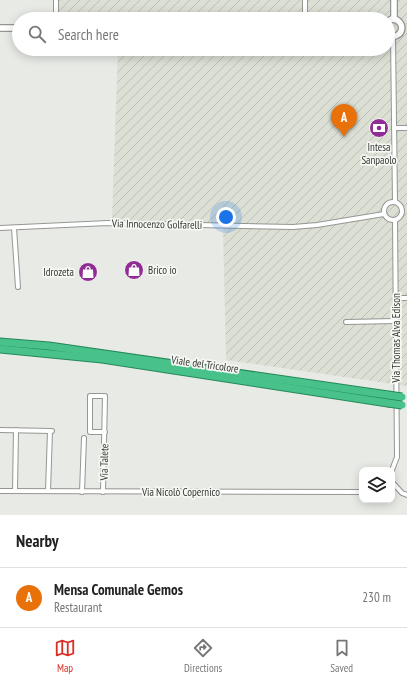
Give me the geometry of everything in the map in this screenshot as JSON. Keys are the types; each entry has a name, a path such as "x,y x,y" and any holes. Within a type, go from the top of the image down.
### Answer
{"highway":[{"name":"Viale del Tricolore","path":"0,342 49,346 202,372"},
{"name":"Viale del Tricolore","path":"0,349 215,373 405,401"}],"street":[{"path":"56,0 56,12"},
{"path":"305,0 305,12"},
{"path":"394,0 394,12"},
{"path":"395,19 400,21 405,27 399,35 395,36"},
{"path":"0,28 12,28"},
{"path":"392,56 395,202"},
{"path":"394,128 407,128"},
{"path":"390,202 395,202 405,210 401,216 394,220 387,218 384,214 385,206 390,202"},
{"name":"Via Innocenzo Golfarelli","path":"0,228 108,223 293,227 317,225 384,214"},
{"name":"Via Thomas Alva Edison","path":"393,467 397,457 394,220"},
{"path":"14,228 18,287"},
{"path":"396,298 407,298"},
{"path":"346,322 396,322"},
{"name":"Via Talete","path":"103,492 105,432 105,396 90,396 90,432 105,432"},
{"path":"0,430 51,431 48,492"},
{"path":"15,491 16,430"},
{"path":"82,492 84,438"},
{"path":"395,485 402,493 407,495"},
{"name":"Via Nicolò Copernico","path":"0,491 359,492"}],"shaded area":[{"path":"56,0 407,0 407,386 226,360 223,228 112,218 118,56 395,56 395,12 56,12"}],"place":[{"name":"Intesa Sanpaolo","path":"379,128"},
{"name":"Mensa Comunale Gemos","path":"344,137"},
{"name":"Brico io","path":"134,270"},
{"name":"Idrozeta","path":"88,272"}]}
